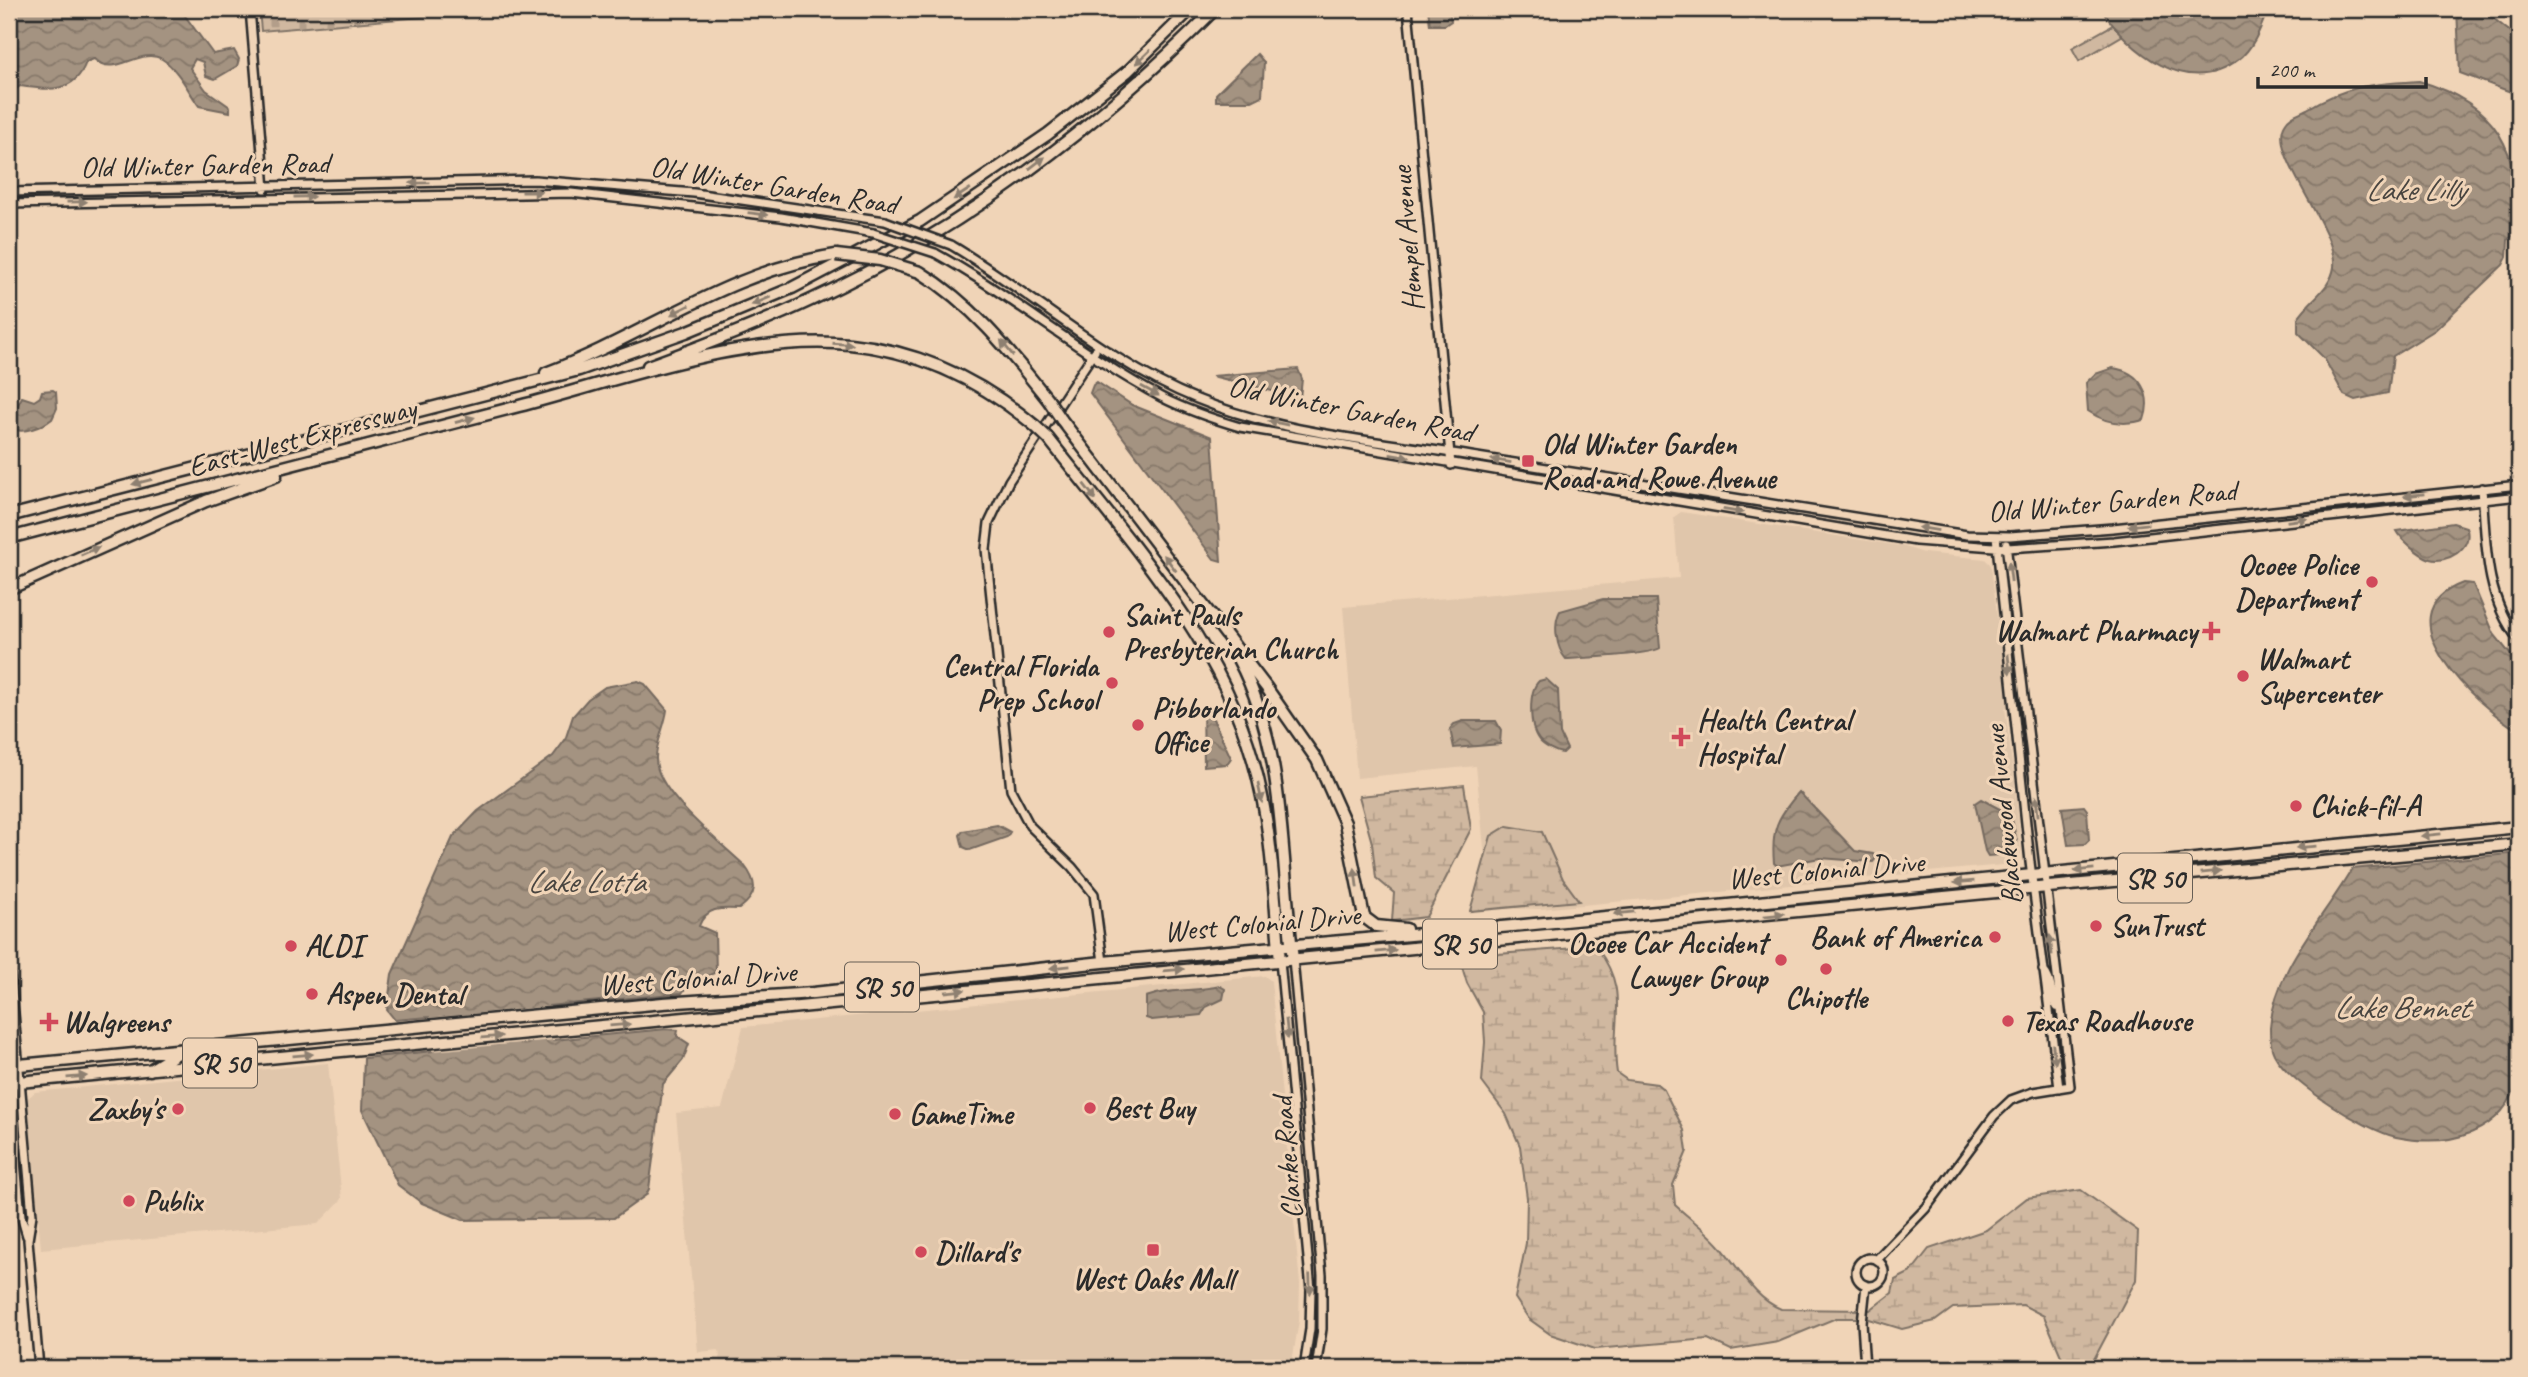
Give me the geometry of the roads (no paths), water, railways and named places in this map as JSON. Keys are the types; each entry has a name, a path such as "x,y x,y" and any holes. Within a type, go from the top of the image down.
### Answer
{"highway":[{"path":"493,391 579,370 686,332 792,288 855,256 931,213 1048,134 1128,71 1191,9"},
{"path":"608,381 811,300 931,233 1027,170 1084,127 1145,78 1215,9"},
{"path":"493,391 576,361 757,273 801,260 836,255 880,260 919,272 949,290 978,315 1049,401 1298,732 1331,787 1350,839 1364,917 1381,927 1438,931"},
{"name":"Clarke Road","path":"608,381 775,344 849,343 920,358 954,372 990,391 1034,425 1048,438 1164,587 1207,653 1228,692 1254,761 1262,800 1280,961"},
{"name":"East-West Expressway","path":"9,538 608,381"},
{"name":"East-West Expressway","path":"9,516 493,391"},
{"path":"9,589 206,501 294,470 304,462"},
{"name":"Clarke Road","path":"1226,637 1256,698 1270,743 1293,959"},
{"name":"West Colonial Drive","path":"14,1066 551,1014 839,991 1103,962 2032,876 2519,827"},
{"path":"2321,863 2341,844"},
{"name":"West Colonial Drive","path":"12,1083 1083,978 2519,844"},
{"path":"1106,976 1128,960"},
{"path":"1083,978 1103,962"},
{"path":"359,1033 361,1050"},
{"path":"150,1070 164,1060 189,1049"}],"main road":[{"path":"250,9 266,198"},
{"name":"Hempel Avenue","path":"1408,9 1451,465"},
{"name":"Old Winter Garden Road","path":"9,192 577,181 694,193 885,221 951,245 991,269 1099,345 1166,386 1243,416 1450,453 1967,535 2000,536 2519,485"},
{"name":"Old Winter Garden Road","path":"9,204 570,193 780,217 873,233 935,253 1163,398 1240,428 1916,541 2007,548 2229,530 2338,514 2519,496"},
{"path":"1099,345 993,508 986,550 1011,790 1030,826 1094,894 1103,962"},
{"path":"2482,488 2491,580 2497,605 2519,639"},
{"path":"2227,515 2229,530"},
{"name":"Blackwood Avenue","path":"2000,536 2007,548 2059,1012 2070,1086 2059,1088 2033,889 1997,548 2000,536"},
{"path":"9,957 14,1066 12,1083 32,1215 28,1240 39,1368"},
{"name":"Clarke Road","path":"1293,959 1323,1284 1322,1329 1317,1368"},
{"name":"Clarke Road","path":"1280,961 1310,1278 1310,1329 1304,1368"},
{"path":"2043,970 2050,978 2052,998 2059,1012"},
{"path":"1877,1259 1926,1208 1994,1116 2011,1100 2033,1092 2059,1088"},
{"path":"1868,1258 1877,1259 1883,1265 1884,1275 1876,1285 1866,1285 1856,1275 1857,1265 1868,1258"},
{"path":"1865,1368 1862,1322 1866,1285"}],"water":[{"path":"9,9 180,9 213,54 234,50 239,59 237,66 215,79 206,76 203,62 195,59 190,68 206,90 230,107 230,112 199,106 173,68 154,56 110,66 94,59 86,62 75,80 68,85 50,89 20,86 16,89 9,85"},
{"path":"1428,9 1449,9 1451,21 1445,25 1430,25"},
{"path":"2101,9 2268,9 2256,37 2244,55 2219,71 2199,74 2180,72 2143,54 2113,25"},
{"path":"2457,9 2482,9 2519,39 2519,95 2460,73"},
{"path":"1257,54 1264,62 1262,96 1252,101 1216,101 1216,94"},
{"name":"Lake Lilly","path":"2419,81 2468,103 2486,117 2499,134 2515,176 2519,230 2508,240 2507,257 2503,265 2435,330 2393,356 2388,393 2355,400 2344,395 2324,358 2298,332 2298,318 2329,282 2334,267 2326,232 2294,172 2282,137 2289,119 2335,95 2374,85"},
{"path":"2113,368 2130,374 2142,386 2147,401 2144,420 2115,422 2088,411 2086,383 2095,374"},
{"path":"1298,369 1302,379 1300,398 1212,376"},
{"path":"1097,382 1132,405 1212,437 1221,561 1214,559 1090,393"},
{"path":"42,391 56,392 57,408 52,419 33,429 12,429 14,412 22,397 34,401 40,397"},
{"path":"2453,523 2466,527 2466,542 2457,553 2436,560 2421,554 2397,531"},
{"path":"2463,583 2473,584 2494,634 2519,665 2519,731 2481,703 2461,683 2432,638 2430,616 2439,598"},
{"path":"1603,599 1656,599 1660,648 1631,654 1566,659 1557,636 1560,611"},
{"path":"1546,679 1558,690 1560,734 1567,749 1563,753 1541,742 1533,727 1533,693 1539,681"},
{"name":"Lake Lotta","path":"638,681 645,684 667,710 656,758 658,771 666,786 690,815 744,865 754,883 753,894 739,909 715,910 702,920 699,926 715,933 716,972 688,985 682,993 549,1006 553,1040 666,1029 678,1030 677,1036 689,1044 683,1060 663,1084 646,1195 614,1218 463,1220 422,1203 398,1185 362,1110 364,1058 432,1051 429,1017 395,1020 387,1010 392,974 453,837 478,811 553,756 565,740 573,716 588,699 605,687"},
{"path":"1203,708 1209,710 1231,758 1227,764 1204,766"},
{"path":"1463,721 1496,721 1501,730 1500,744 1454,748 1450,729 1454,724"},
{"path":"1799,792 1855,851 1873,854 1876,858 1873,862 1820,858 1777,866 1774,863 1773,851 1777,824"},
{"path":"1981,799 2011,815 2017,842 2011,854 1988,856 1985,851 1975,803"},
{"path":"2084,806 2087,810 2089,840 2085,844 2068,845 2062,808"},
{"path":"997,825 1010,832 1007,837 970,850 963,847 960,835 963,831"},
{"name":"Lake Bennet","path":"2519,853 2519,1077 2512,1096 2501,1112 2487,1124 2454,1138 2416,1140 2396,1137 2382,1133 2329,1104 2282,1066 2273,1052 2270,1031 2281,984 2302,944 2352,869"},
{"path":"1220,986 1225,989 1223,999 1206,1007 1201,1015 1152,1020 1146,1018 1146,997 1164,992"}],"place":[{"name":"Old Winter Garden Road and Rowe Avenue","path":"1528,461"},
{"name":"Ocoee Police Department","path":"2372,582"},
{"name":"Walmart Pharmacy","path":"2211,631"},
{"name":"Saint Pauls Presbyterian Church","path":"1109,632"},
{"name":"Walmart Supercenter","path":"2243,676"},
{"name":"Central Florida Prep School","path":"1112,683"},
{"name":"Pibborlando Office","path":"1138,725"},
{"name":"Health Central Hospital","path":"1681,737"},
{"name":"Chick-fil-A","path":"2296,806"},
{"name":"SunTrust","path":"2096,926"},
{"name":"Bank of America","path":"1995,937"},
{"name":"ALDI","path":"291,946"},
{"name":"Ocoee Car Accident Lawyer Group","path":"1781,960"},
{"name":"Chipotle","path":"1826,969"},
{"name":"Aspen Dental","path":"312,994"},
{"name":"Texas Roadhouse","path":"2008,1021"},
{"name":"Walgreens","path":"49,1022"},
{"name":"Best Buy","path":"1090,1108"},
{"name":"Zaxby's","path":"178,1109"},
{"name":"GameTime","path":"895,1114"},
{"name":"Publix","path":"129,1201"},
{"name":"West Oaks Mall","path":"1153,1250"},
{"name":"Dillard's","path":"921,1252"}]}
